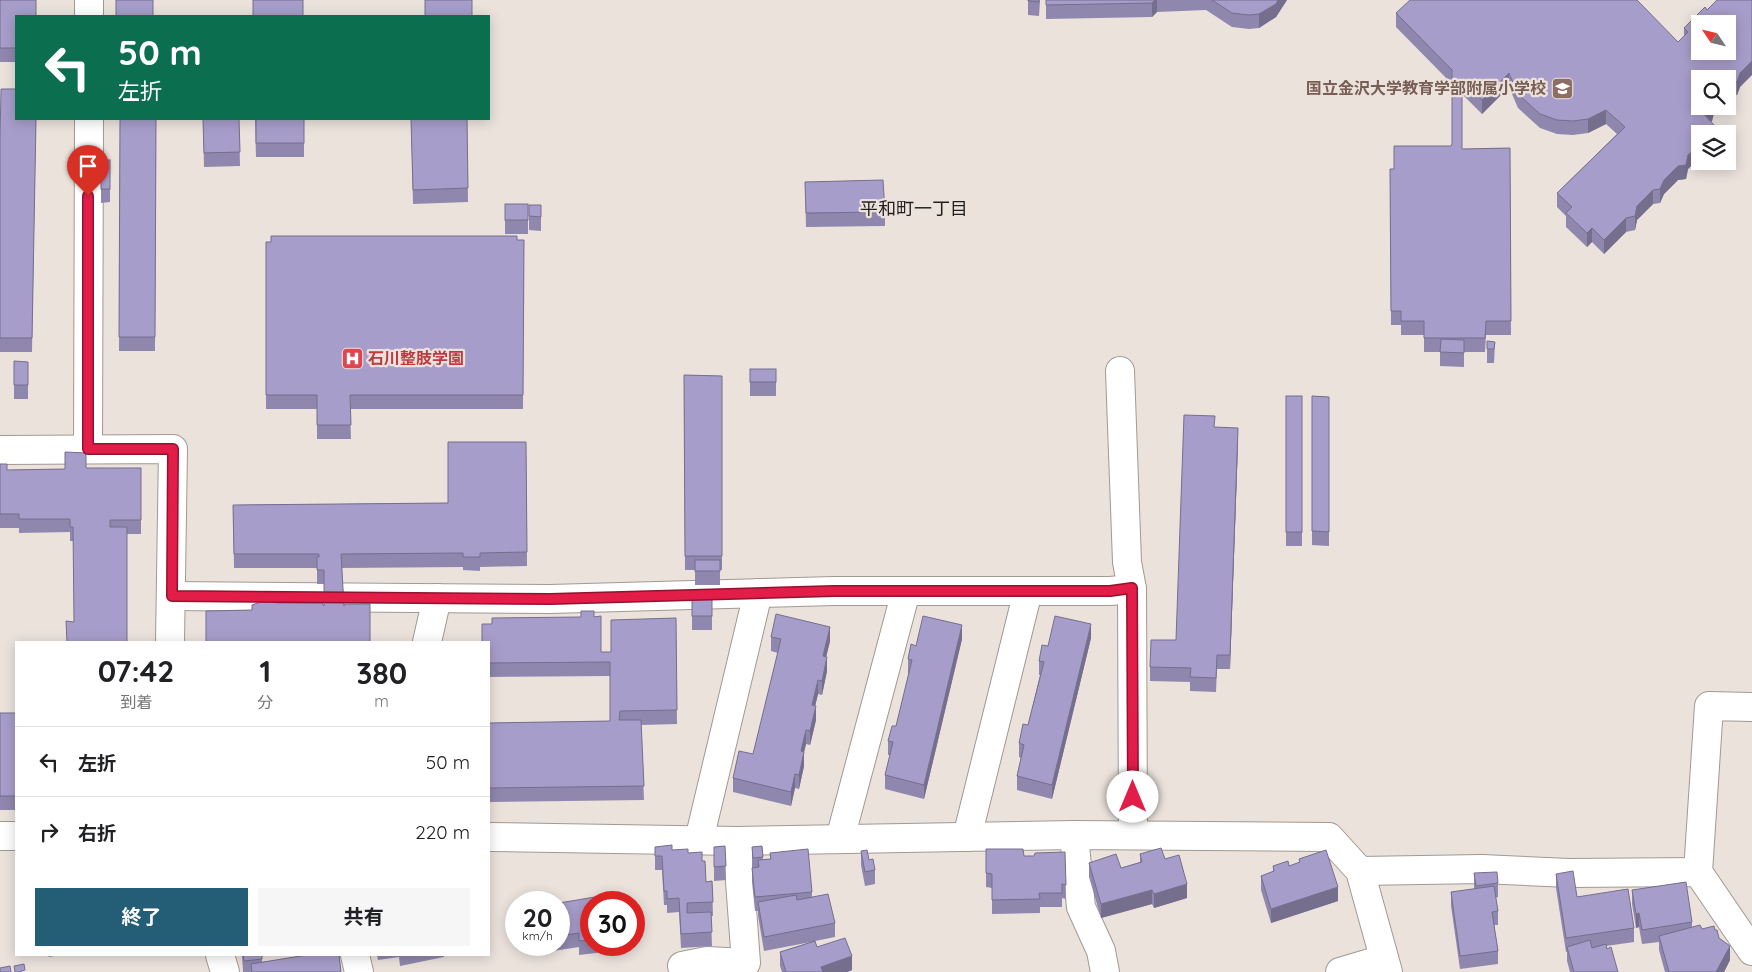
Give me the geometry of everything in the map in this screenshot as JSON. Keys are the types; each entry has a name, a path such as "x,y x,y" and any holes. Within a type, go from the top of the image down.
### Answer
{"street":[{"path":"89,0 89,15"},
{"path":"88,449 89,120"},
{"path":"1120,371 1127,562 1132,588 1133,835"},
{"path":"0,450 173,449 170,641"},
{"path":"172,596 550,599 758,593 1110,591 1132,588"},
{"path":"840,839 906,591"},
{"path":"967,837 1028,591"},
{"path":"698,840 758,593"},
{"path":"426,641 437,598"},
{"path":"1752,707 1709,706 1698,872 1752,951"},
{"path":"1074,835 1081,907 1101,951 1105,972"},
{"path":"490,837 736,841 1074,835 1328,836 1360,871 1386,966 1340,972"},
{"path":"0,836 15,836"},
{"path":"684,972 682,966 707,961 746,963 736,841"},
{"path":"1360,871 1482,869 1569,873 1698,872"},
{"path":"220,956 225,972"},
{"path":"355,956 359,972"}],"building":[{"path":"0,0 36,0 36,15 15,15 15,48 0,48"},
{"path":"116,0 153,0 153,15 116,15"},
{"path":"253,0 303,0 303,15 253,15"},
{"path":"425,0 472,0 472,15 425,15"},
{"path":"1039,0 1039,2 1028,1"},
{"path":"1046,0 1155,0 1152,3 1046,5"},
{"path":"1212,0 1278,0 1276,4 1259,14 1249,15 1232,13"},
{"path":"1410,0 1637,0 1678,42 1688,32 1684,28 1691,21 1691,60 1736,60 1736,15 1697,15 1705,7 1707,10 1717,0 1752,0 1752,61 1740,73 1737,82 1736,70 1691,70 1691,115 1705,115 1714,125 1691,125 1691,152 1688,155 1686,165 1678,166 1664,180 1660,189 1653,190 1637,206 1635,216 1626,218 1604,240 1592,228 1587,233 1566,213 1572,207 1557,193 1625,127 1606,110 1588,119 1573,121 1557,120 1540,114 1518,94 1509,73 1482,100 1462,80 1462,149 1510,148 1511,321 1486,321 1485,338 1424,338 1424,321 1401,321 1401,311 1391,311 1390,169 1394,169 1394,146 1451,146 1452,70 1396,13"},
{"path":"1,89 15,89 15,120 36,120 32,338 0,338"},
{"path":"120,120 156,120 155,337 119,337"},
{"path":"203,120 239,120 240,152 204,153"},
{"path":"256,120 304,120 304,143 256,143"},
{"path":"411,120 467,120 468,188 413,190"},
{"path":"101,160 110,160 110,189 101,189"},
{"path":"883,180 885,212 806,213 805,182"},
{"path":"505,204 528,204 528,220 505,220"},
{"path":"529,205 541,205 541,217 529,216"},
{"path":"271,236 517,236 517,240 524,240 523,395 350,395 351,425 317,425 317,395 266,395 266,242 271,242"},
{"path":"1441,339 1464,340 1464,353 1440,352"},
{"path":"1487,341 1495,342 1494,349 1487,349"},
{"path":"14,361 28,362 28,385 14,385"},
{"path":"750,369 776,369 776,382 750,382"},
{"path":"684,375 722,376 722,556 685,556"},
{"path":"1286,396 1302,396 1302,532 1286,532"},
{"path":"1312,396 1329,397 1329,532 1312,531"},
{"path":"1184,415 1215,416 1214,427 1238,428 1230,655 1217,655 1216,678 1190,677 1191,668 1150,667 1151,640 1176,640"},
{"path":"448,442 526,442 527,552 480,553 480,557 463,557 463,553 341,554 344,606 345,604 370,604 370,641 206,641 206,611 252,610 252,605 266,600 277,603 322,603 324,606 324,570 317,570 317,557 319,557 319,554 234,554 233,505 448,503"},
{"path":"65,452 86,453 86,468 141,468 141,520 110,520 110,527 127,527 127,641 67,641 66,621 74,622 73,527 70,527 70,519 19,519 19,514 0,514 0,464 7,464 7,470 65,469"},
{"path":"695,560 720,560 720,571 695,571"},
{"path":"692,599 712,599 712,616 692,616"},
{"path":"581,611 594,611 594,617 601,616 601,652 611,652 611,620 676,618 677,710 620,711 619,720 641,720 644,786 490,788 490,723 610,721 610,662 490,663 490,641 482,641 482,624 492,624 492,618 581,617"},
{"path":"776,614 830,627 823,656 827,657 822,681 818,680 812,705 816,706 810,731 806,730 801,751 804,752 799,775 795,774 791,792 733,778 739,751 753,754 781,639 771,637"},
{"path":"923,616 962,625 924,785 885,775 893,742 888,741 892,726 896,726 912,660 908,659 911,644 916,646"},
{"path":"1055,616 1091,624 1052,785 1017,776 1024,745 1019,743 1023,724 1028,725 1044,662 1039,661 1042,645 1048,646"},
{"path":"0,713 15,713 15,796 0,796"},
{"path":"672,845 672,850 688,849 688,853 702,852 702,861 705,861 706,882 712,881 713,902 687,903 687,913 711,912 712,932 681,934 679,898 667,899 667,891 664,891 662,856 655,856 655,847"},
{"path":"725,846 726,866 714,867 714,847"},
{"path":"762,846 763,857 753,858 752,847"},
{"path":"1161,848 1165,859 1179,855 1187,884 1154,894 1152,890 1101,904 1089,863 1116,854 1121,868 1142,862 1140,854"},
{"path":"808,849 812,892 755,897 752,868 759,867 758,860 771,859 770,853"},
{"path":"986,849 1023,849 1024,856 1034,856 1035,853 1065,852 1066,885 1062,884 1062,893 1039,893 1040,899 992,900 992,874 986,873"},
{"path":"867,850 869,860 873,859 875,870 865,872 861,851"},
{"path":"1326,850 1338,887 1271,909 1261,876 1274,871 1273,866 1288,861 1289,866 1300,862 1299,859"},
{"path":"1573,871 1577,897 1628,889 1634,928 1566,938 1556,874"},
{"path":"1497,872 1498,883 1476,886 1474,873"},
{"path":"1686,882 1692,922 1642,930 1639,913 1636,914 1632,890"},
{"path":"1494,886 1498,911 1492,912 1498,951 1460,956 1451,892"},
{"path":"828,894 835,923 764,937 758,902 796,895 797,900"},
{"path":"580,900 580,941 579,933 570,934 570,901"},
{"path":"1700,925 1702,929 1714,926 1719,938 1730,946 1716,972 1669,972 1659,936"},
{"path":"845,938 852,956 821,967 823,972 786,972 780,952 815,941 817,947"},
{"path":"1590,940 1592,948 1606,944 1607,949 1611,947 1618,972 1574,972 1567,947"},
{"path":"243,956 262,956 262,959 244,961"},
{"path":"301,956 339,956 341,972 252,972 251,964"},
{"path":"24,964 25,970 15,972 14,966"},
{"path":"10,966 11,972 0,972 0,968"}],"place":[{"name":"国立金沢大学教育学部附属小学校","path":"1562,88"},
{"name":"石川整肢学園","path":"352,358"}],"district":[{"name":"平和町一丁目","path":"914,209"}],"route":[{"path":"88,196 88,449 173,449 172,596 550,599 834,591 1110,591 1132,588 1133,797"}]}
